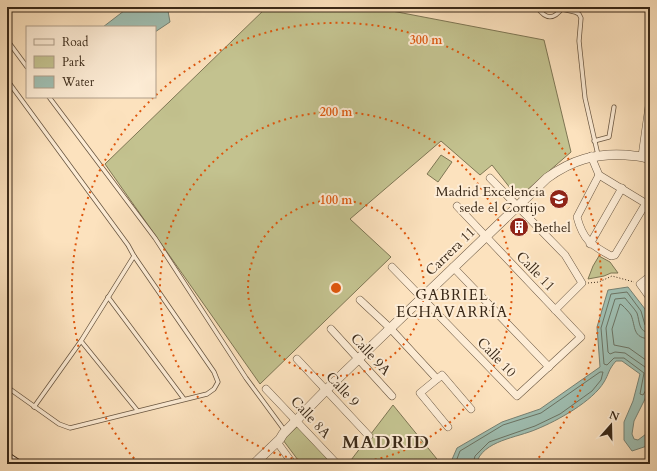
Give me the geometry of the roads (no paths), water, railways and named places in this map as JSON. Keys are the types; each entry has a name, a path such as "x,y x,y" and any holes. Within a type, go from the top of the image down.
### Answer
{"main road":[{"path":"7,458 16,464"}],"street":[{"path":"599,175 648,205 613,256 590,244 583,233 577,217 599,175 595,156 646,157 650,99"},
{"name":"Carrera 11","path":"254,464 326,390 547,178 560,168 595,156"},
{"path":"490,178 565,255 582,283 555,310"},
{"path":"590,244 622,188"},
{"name":"Calle 11","path":"457,206 581,336 549,367"},
{"name":"Calle 10","path":"392,267 517,396 549,367"},
{"path":"453,267 549,367"},
{"path":"650,276 640,284 650,298"},
{"path":"360,300 390,328 437,379"},
{"name":"Calle 9A","path":"331,329 392,396"},
{"name":"Calle 9","path":"297,359 369,436"},
{"path":"448,427 420,393 442,375 471,409"},
{"name":"Calle 8A","path":"266,389 337,464"},
{"path":"277,442 293,464"}],"lane":[{"path":"537,7 543,15 549,17 556,16 563,8 579,14 581,18 579,41 585,98 594,141 595,156"},
{"path":"7,40 26,66"},
{"path":"7,80 124,239 134,256 214,372 218,382 214,389 207,394 137,410 70,428 59,424 7,387"},
{"path":"50,98 154,238 246,378 286,432"},
{"path":"594,141 609,137 614,107"},
{"path":"34,407 81,340 134,256"},
{"path":"108,297 184,399"},
{"path":"81,340 137,410"}],"water":[{"path":"129,7 171,7 168,11 170,22 156,31 156,26 104,26"},
{"path":"628,287 645,309 650,331 650,389 634,421 632,434 634,439 638,440 650,431 650,445 632,451 624,440 624,422 633,401 640,374 622,361 616,361 599,389 574,410 529,432 493,445 480,456 476,464 450,464 457,448 502,422 540,409 600,367 597,327 608,290"}],"place":[{"name":"Madrid Excelencia sede el Cortijo","path":"559,199"},
{"name":"Bethel","path":"519,227"}],"district":[{"name":"GABRIEL ECHAVARRÍA","path":"452,304"},
{"name":"MADRID","path":"386,442"}]}
